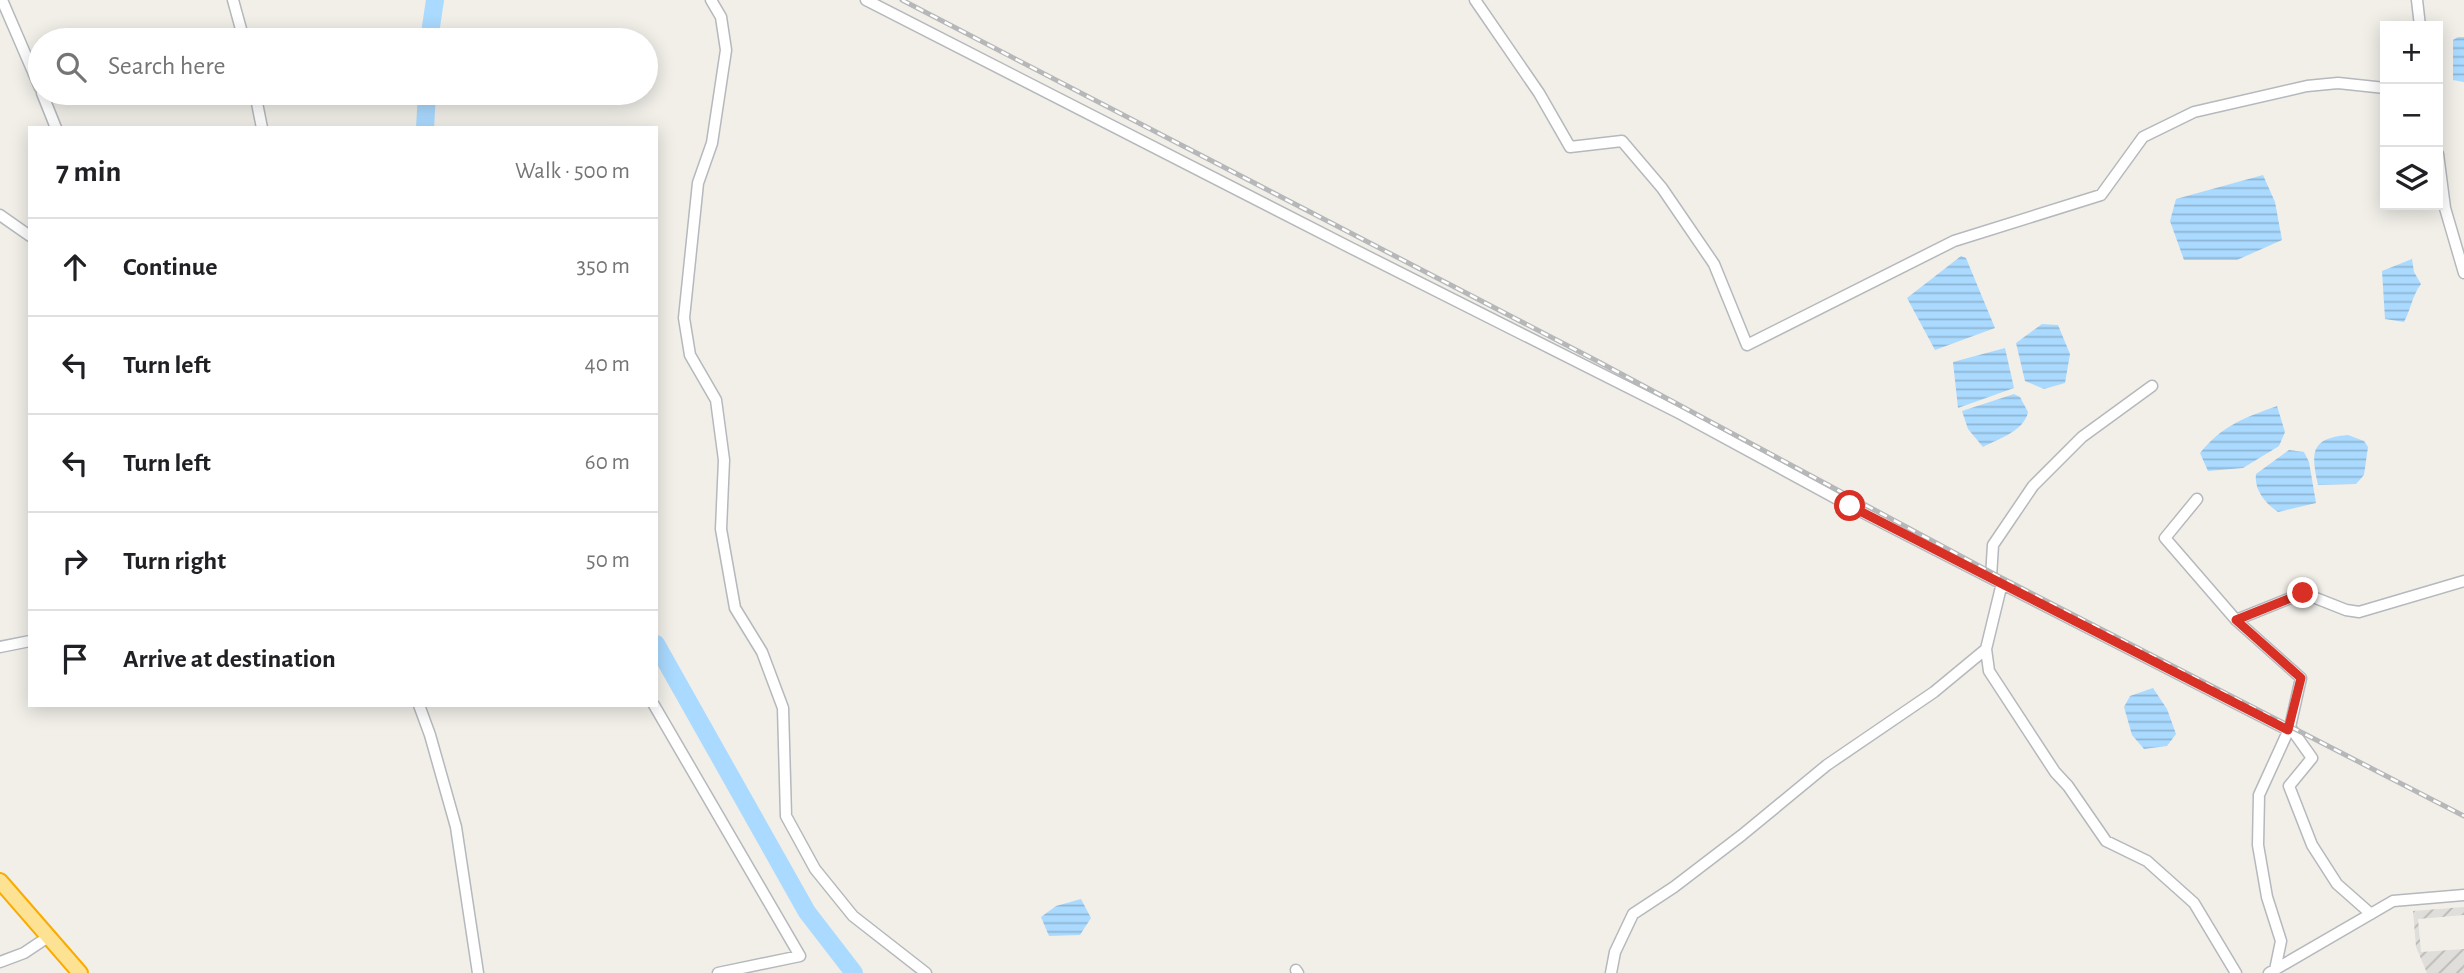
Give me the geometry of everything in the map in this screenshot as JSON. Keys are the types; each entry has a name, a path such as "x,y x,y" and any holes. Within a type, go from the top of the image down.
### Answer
{"highway":[{"path":"0,881 80,973"}],"street":[{"path":"2,0 28,60"},
{"path":"233,0 241,28"},
{"path":"711,0 721,17 726,50 712,143 698,183 684,318 690,355 716,400 724,460 721,529 735,608 762,652 783,708 786,816 816,869 853,916 926,973"},
{"path":"866,0 1681,414 1850,506 2289,728 2312,758 2288,786 2312,845 2337,884 2371,914"},
{"path":"1475,0 1539,93 1570,146 1622,141 1662,188 1714,264 1747,345 1954,241 2101,195 2143,137 2194,112 2307,86 2338,83 2380,89"},
{"path":"2417,0 2419,21"},
{"path":"47,105 55,126"},
{"path":"257,105 262,126"},
{"path":"2443,193 2464,273"},
{"path":"0,215 28,235"},
{"path":"1991,577 1993,545 2033,486 2082,438 2152,386"},
{"path":"2197,499 2165,538 2236,620 2301,678 2289,728 2259,795 2258,845 2267,897 2281,941 2272,971"},
{"path":"2236,620 2303,593 2346,610 2359,612 2464,581"},
{"path":"2002,583 1986,649 1989,671 2054,772 2068,786 2094,827 2106,841 2147,861 2194,904 2236,973"},
{"path":"0,647 28,641"},
{"path":"1611,973 1615,952 1633,914 1674,887 1742,835 1827,765 1934,692 1986,649"},
{"path":"420,707 456,827 478,973"},
{"path":"655,707 800,956 718,973"},
{"path":"2272,971 2393,901 2464,895"},
{"path":"0,962 24,953 48,937"}],"shaded area":[{"path":"2464,907 2464,915 2418,919 2421,952 2464,949 2464,973 2427,973 2416,947 2413,911"}],"water":[{"path":"2464,37 2464,82 2453,80 2453,40"},
{"path":"2263,175 2275,202 2282,240 2237,260 2184,260 2170,221 2176,199"},
{"path":"1961,256 1966,258 1995,328 1935,350 1907,298"},
{"path":"2412,259 2414,272 2421,284 2404,322 2385,319 2382,271"},
{"path":"2042,324 2058,325 2070,354 2065,383 2044,389 2025,381 2016,343"},
{"path":"2005,348 2014,388 1958,408 1953,362"},
{"path":"2014,394 2020,397 2028,412 2026,419 2010,433 1983,447 1968,429 1962,411"},
{"path":"2277,406 2285,432 2279,446 2243,468 2208,471 2200,453 2209,443 2235,424"},
{"path":"2348,435 2364,441 2368,447 2364,475 2356,484 2318,485 2314,464 2316,449 2326,440"},
{"path":"2289,450 2304,452 2309,462 2316,503 2278,512 2261,496 2256,474"},
{"path":"2153,688 2167,709 2176,734 2167,746 2144,749 2132,735 2124,707 2130,696"},
{"path":"1081,899 1091,918 1080,935 1049,936 1041,917 1056,906"}],"waterway":[{"path":"431,28 435,0"},
{"path":"425,126 426,105"},
{"path":"658,648 807,912 854,973"}],"railway":[{"path":"902,0 1599,362 1996,575 2464,816"}],"route":[{"path":"1850,506 2288,730 2301,678 2236,620 2303,593"}]}
